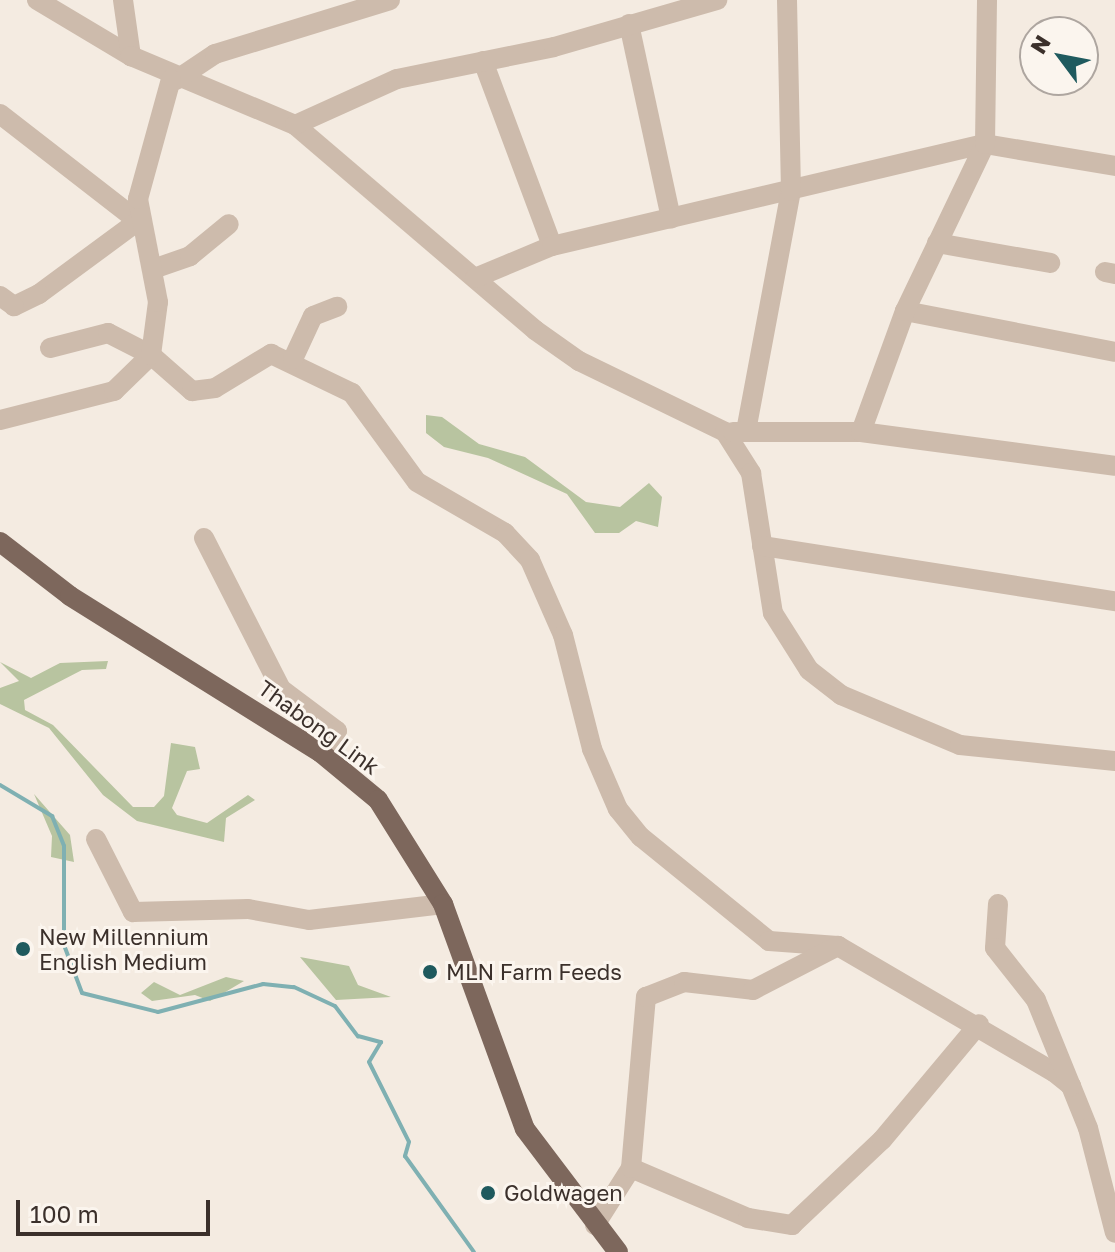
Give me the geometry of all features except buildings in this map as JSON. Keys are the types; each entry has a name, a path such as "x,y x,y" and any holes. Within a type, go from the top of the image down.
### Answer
{"main road":[{"name":"Thabong Link","path":"0,542 70,596 320,752 405,834 443,904 525,1129 618,1252"}],"street":[{"path":"37,0 174,79 295,125 475,278 579,361 725,432 861,432 1115,466"},
{"path":"123,0 131,56"},
{"path":"0,420 114,391 151,355 158,302 153,269 138,221 146,161 174,79 215,54 390,0"},
{"path":"295,125 397,79 629,24 666,7 717,0"},
{"path":"746,431 791,191 787,0"},
{"path":"861,432 905,311 985,144 987,0"},
{"path":"629,24 671,219"},
{"path":"483,61 552,246"},
{"path":"0,114 138,221"},
{"path":"475,278 552,246 985,144 1115,166"},
{"path":"0,296 14,306 39,294 138,221"},
{"path":"153,269 190,256 229,224"},
{"path":"937,243 1050,263"},
{"path":"293,359 313,316 337,307"},
{"path":"905,311 1115,352"},
{"path":"50,348 108,333 151,355 192,391 215,388 261,355 293,359 363,403 417,482 505,533 530,560 563,635 592,749 618,809 641,837 769,941 838,946 979,1024 1071,1086"},
{"path":"725,432 751,473 773,613 789,644 841,695 960,745 1115,761"},
{"path":"204,538 281,689 337,731 320,752"},
{"path":"762,546 1115,601"},
{"path":"96,839 133,912 248,909 309,920 443,904"},
{"path":"998,904 995,948 1036,1000 1071,1086 1115,1233"},
{"path":"595,1225 631,1168 646,997 684,982 753,990 838,946"},
{"path":"631,1168 748,1218 792,1225 882,1140 979,1024"}],"green space":[{"path":"426,415 442,417 479,444 525,457 586,502 620,507 649,483 662,497 658,527 636,521 619,533 595,533 567,494 488,458 444,447 426,433"},
{"path":"108,661 106,669 82,670 24,700 25,710 53,725 133,807 154,807 164,796 171,743 195,747 200,769 187,771 172,808 177,815 207,823 248,795 255,800 226,818 224,842 137,821 103,795 49,728 0,704 0,688 19,681 0,662 31,678 60,663"},
{"path":"34,794 70,835 74,862 51,857 52,836"},
{"path":"300,957 349,966 358,985 391,997 336,1000"},
{"path":"226,977 244,981 210,1001 195,995 152,1001 141,993 154,982 180,995"}],"waterway":[{"path":"0,785 52,816 64,846 64,945 82,993 158,1012 263,984 294,987 335,1006 358,1036 381,1042 369,1062 409,1142 405,1156 474,1252"}],"place":[{"name":"New Millennium English Medium","path":"23,949"},
{"name":"MLN Farm Feeds","path":"430,972"},
{"name":"Goldwagen","path":"488,1193"}]}
